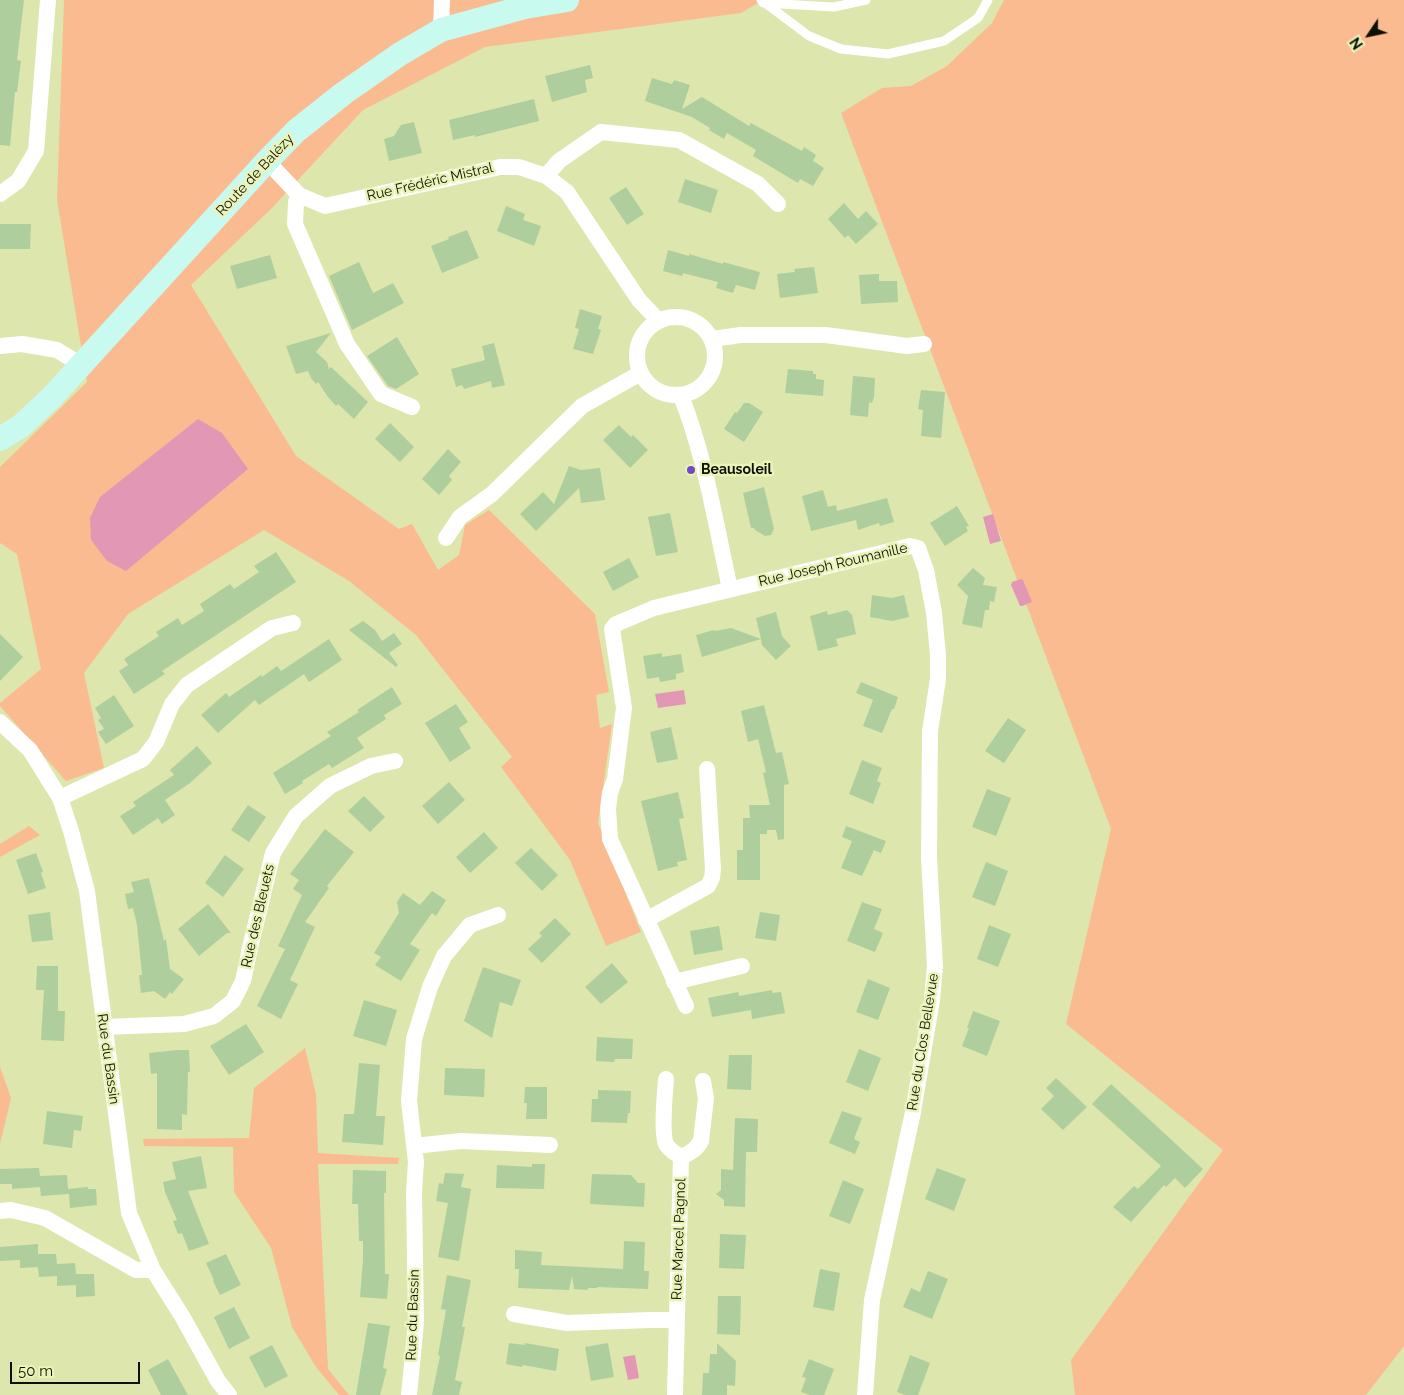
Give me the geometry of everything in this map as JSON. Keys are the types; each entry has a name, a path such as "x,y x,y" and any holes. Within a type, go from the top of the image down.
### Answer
{"main road":[{"name":"Route de Balézy","path":"0,439 21,426 45,404 267,160 296,131 344,93 400,54 441,30 525,7 567,0"}],"street":[{"path":"0,194 18,181 36,151 48,0"},
{"path":"441,30 442,0"},
{"path":"546,176 559,161 601,132 679,140 758,184 778,204"},
{"name":"Rue Frédéric Mistral","path":"267,160 299,195 325,206 500,166 519,168 546,176 567,192 639,300 658,320"},
{"path":"299,195 296,202 295,224 346,344 381,394 412,407"},
{"path":"678,316 698,323 712,339 716,357 711,375 698,389 682,396 657,392 639,374 635,353 642,334 658,320 678,316"},
{"path":"712,339 741,335 826,335 906,346 924,344"},
{"path":"0,346 22,344 57,350 81,366"},
{"path":"446,538 460,516 492,494 582,406 639,374"},
{"path":"682,396 690,417 704,472 730,589"},
{"name":"Rue Joseph Roumanille","path":"686,1006 610,839 608,810 610,793 615,779 624,708 612,629 616,624 654,608 910,546 918,548 926,570 934,613 938,655"},
{"path":"60,798 143,759 156,742 172,704 186,685 272,628 294,623"},
{"name":"Rue du Clos Bellevue","path":"864,1395 872,1300 912,1112 932,1000 935,966 929,858 930,731 938,678 938,655"},
{"name":"Rue du Bassin","path":"0,722 30,750 60,798 87,891 129,1213 153,1270 182,1316 218,1382 229,1395"},
{"name":"Rue des Bleuets","path":"104,1027 184,1024 214,1016 233,1000 243,981 273,853 296,816 330,786 371,766 396,761"},
{"path":"646,920 708,886 712,878 707,769"},
{"name":"Rue du Bassin","path":"409,1395 416,1323 414,1192 416,1162 409,1101 414,1039 430,987 444,956 470,925 498,915"},
{"path":"674,982 742,966"},
{"path":"666,1079 664,1134 666,1144 670,1150 681,1157 692,1152 701,1141 706,1098 703,1081"},
{"path":"414,1146 461,1141 550,1145"},
{"name":"Rue Marcel Pagnol","path":"675,1395 681,1157"},
{"path":"0,1211 11,1210 45,1218 136,1270 153,1270"},
{"name":"Rue Marcel Pagnol","path":"514,1314 567,1323 676,1320"}],"lane":[{"path":"762,1 834,7 866,0"},
{"path":"762,1 809,36 841,48 888,54 944,41 978,18 988,0"}],"shaded area":[{"path":"64,0 763,0 741,13 485,47 363,110 271,209 191,285 296,456 399,529 412,524 438,570 459,555 465,525 489,510 595,614 609,692 596,695 600,728 612,724 598,823 641,932 606,946 570,860 501,767 512,757 416,635 349,581 264,530 128,614 84,673 104,768 66,781 0,706 0,703 41,669 17,554 0,543 0,467 87,382 57,200"},
{"path":"1004,0 1404,0 1404,1346 1366,1395 1075,1395 1071,1360 1223,1150 1066,1024 1111,829 841,113 882,88 911,86 947,66 992,23"},
{"path":"198,419 222,433 248,469 126,571 107,561 91,540 90,518 100,497"},
{"path":"993,514 1001,541 990,544 983,517"},
{"path":"1021,579 1032,602 1020,606 1011,585 1012,582"},
{"path":"684,690 686,704 658,708 655,694"},
{"path":"29,826 40,835 0,857 0,844"},
{"path":"305,1048 316,1094 318,1153 399,1158 398,1164 318,1164 328,1369 349,1395 339,1395 316,1367 292,1327 271,1248 234,1192 233,1147 144,1146 143,1139 249,1138 254,1088"},
{"path":"0,1067 11,1098 0,1144"},
{"path":"635,1355 639,1378 628,1380 623,1357"}],"building":[{"path":"0,0 24,0 17,60 21,61 17,92 15,92 10,146 0,145"},
{"path":"590,65 593,78 585,80 587,92 552,102 545,76"},
{"path":"652,78 672,84 674,80 690,85 682,109 702,97 749,126 751,123 802,151 804,147 816,155 813,161 824,168 813,186 800,179 798,183 753,156 756,150 727,133 724,139 692,117 645,101"},
{"path":"534,99 539,121 475,137 475,135 453,140 449,120"},
{"path":"414,122 422,153 389,161 384,139 394,136 401,125"},
{"path":"685,179 718,190 711,213 678,202"},
{"path":"626,187 644,214 627,225 609,198"},
{"path":"844,203 858,219 866,211 878,224 856,244 848,235 845,238 828,219"},
{"path":"506,206 525,214 523,220 541,226 534,246 497,231"},
{"path":"0,224 31,224 30,249 0,249"},
{"path":"467,230 479,258 442,273 431,246"},
{"path":"668,250 760,272 755,290 736,285 733,293 716,288 718,282 683,273 682,276 663,271"},
{"path":"270,255 277,278 237,289 230,266"},
{"path":"359,262 373,293 393,283 404,303 352,330 329,276"},
{"path":"814,267 818,293 780,298 777,274 795,272 794,269"},
{"path":"879,274 879,281 897,281 898,302 861,304 859,275"},
{"path":"580,309 602,316 598,329 601,330 593,354 573,349 579,329 575,328"},
{"path":"331,333 316,352 327,362 329,369 331,367 368,402 354,419 338,404 336,406 318,382 316,384 311,378 308,371 296,374 286,346"},
{"path":"397,337 419,374 396,389 388,386 367,356"},
{"path":"494,343 505,385 492,388 491,381 464,389 462,385 456,387 451,369 485,360 482,346"},
{"path":"788,369 813,371 813,374 816,374 816,379 824,380 823,396 785,393"},
{"path":"853,376 875,378 874,397 872,403 869,402 868,417 850,415"},
{"path":"921,390 945,392 941,438 921,436 923,410 918,409"},
{"path":"744,403 749,403 763,412 744,442 724,429 735,412 737,413"},
{"path":"390,423 414,447 400,462 375,439"},
{"path":"619,425 631,437 633,435 648,450 630,468 603,440"},
{"path":"448,449 461,462 449,476 452,480 439,495 422,479"},
{"path":"569,466 581,470 600,468 605,500 581,503 579,488 536,531 520,514 543,492 554,504"},
{"path":"764,487 774,529 771,535 765,536 751,528 743,493"},
{"path":"823,490 828,507 836,505 837,511 887,498 894,522 880,526 879,523 858,530 856,520 811,531 802,496"},
{"path":"957,506 969,526 966,527 968,531 945,546 930,523"},
{"path":"670,513 678,552 656,556 648,517"},
{"path":"276,552 296,582 162,671 165,674 134,694 119,671 128,665 124,659 159,636 156,632 178,618 182,625 204,611 200,604 230,584 234,589 259,572 254,566"},
{"path":"629,558 639,577 613,591 603,572"},
{"path":"973,568 985,578 983,585 997,587 994,602 990,601 989,610 985,610 982,628 962,624 968,596 957,585"},
{"path":"872,595 892,598 904,595 909,617 892,621 870,617"},
{"path":"847,610 852,615 856,634 836,639 838,646 818,651 810,616 827,611 828,615"},
{"path":"776,612 782,636 791,646 776,660 762,645 756,618"},
{"path":"363,621 375,630 382,641 394,633 402,644 389,653 398,665 396,667 349,630"},
{"path":"731,628 761,639 702,657 696,635"},
{"path":"0,634 23,657 0,681"},
{"path":"329,639 342,660 309,682 304,674 259,705 255,700 218,733 201,715 226,693 229,697 277,666 281,671"},
{"path":"662,653 662,657 681,654 684,672 676,674 676,679 660,682 659,677 647,679 643,656"},
{"path":"861,682 898,697 882,733 863,726 873,700 856,693"},
{"path":"392,687 402,704 384,715 386,719 357,738 364,748 332,768 329,764 285,794 273,773 331,736 327,732 359,712 357,710"},
{"path":"114,695 134,726 106,744 98,732 104,729 98,720 101,718 95,708"},
{"path":"456,704 468,722 459,728 471,748 450,762 425,723"},
{"path":"764,705 776,753 782,752 789,784 784,785 784,839 778,840 776,830 767,830 767,834 760,834 760,880 737,880 737,850 743,850 743,818 750,818 749,805 770,805 763,773 766,772 758,739 748,742 741,711"},
{"path":"1008,718 1026,730 1004,763 985,751"},
{"path":"671,727 678,759 657,763 650,732"},
{"path":"197,746 212,763 190,783 165,800 175,815 162,824 158,818 133,835 120,816 136,806 133,802 174,775 170,770"},
{"path":"862,760 882,768 877,781 881,783 873,804 849,794"},
{"path":"449,782 465,800 438,824 422,806"},
{"path":"987,789 1011,798 996,836 972,827"},
{"path":"678,792 684,818 679,819 687,860 677,862 678,866 658,871 641,801"},
{"path":"364,796 385,817 370,832 348,811"},
{"path":"248,805 266,817 249,842 231,830"},
{"path":"846,826 886,841 881,853 874,850 862,876 841,868 852,841 842,837"},
{"path":"325,829 354,852 327,886 329,888 305,922 315,927 290,980 298,984 281,1019 257,1006 285,949 278,946 302,895 293,889 299,880 290,874"},
{"path":"484,832 498,848 470,873 456,857"},
{"path":"531,848 558,875 542,891 515,863"},
{"path":"36,853 43,872 41,873 46,888 28,894 16,860"},
{"path":"225,855 244,869 223,897 205,883"},
{"path":"986,862 1008,871 995,906 972,897"},
{"path":"149,878 164,941 166,939 170,969 184,979 172,994 170,992 165,999 154,991 141,993 139,975 142,975 137,925 133,908 128,909 125,894 134,892 131,882"},
{"path":"432,891 446,900 436,916 432,913 410,944 420,950 401,981 375,965 381,957 374,953 399,913 397,902 403,893 420,905"},
{"path":"862,902 882,909 874,929 883,933 875,952 847,941"},
{"path":"208,904 231,933 227,933 199,956 178,929"},
{"path":"50,912 53,940 32,942 28,915"},
{"path":"760,912 780,915 776,941 755,938"},
{"path":"555,918 571,934 542,963 528,949 542,936 539,933"},
{"path":"989,925 1011,934 998,967 977,959"},
{"path":"719,926 723,950 694,955 690,931"},
{"path":"612,963 628,982 601,1004 585,987"},
{"path":"37,966 58,966 58,1011 65,1011 64,1041 41,1040 44,990 36,990"},
{"path":"483,967 521,980 512,1006 500,1002 492,1038 464,1021"},
{"path":"868,979 890,988 878,1020 856,1012"},
{"path":"772,990 772,993 781,992 785,1013 752,1019 751,1010 712,1017 708,998 738,992 739,996"},
{"path":"364,1000 397,1010 386,1046 353,1036"},
{"path":"973,1011 1000,1021 987,1056 962,1046"},
{"path":"246,1024 264,1052 229,1075 210,1046"},
{"path":"597,1037 633,1039 632,1059 615,1059 614,1062 596,1061"},
{"path":"859,1049 881,1058 868,1091 846,1082"},
{"path":"189,1050 190,1072 188,1072 187,1115 182,1114 182,1130 157,1129 157,1073 151,1074 149,1053"},
{"path":"729,1055 752,1055 751,1090 727,1089"},
{"path":"359,1063 380,1065 376,1116 385,1116 383,1145 342,1142 344,1114 354,1114"},
{"path":"445,1068 485,1069 484,1097 444,1095"},
{"path":"1056,1078 1087,1107 1063,1130 1041,1109 1054,1096 1046,1088"},
{"path":"1111,1084 1203,1169 1185,1188 1175,1178 1166,1187 1164,1185 1131,1222 1113,1207 1134,1186 1138,1189 1161,1166 1092,1104"},
{"path":"525,1087 547,1087 547,1119 526,1119"},
{"path":"598,1090 631,1091 630,1113 628,1113 627,1123 591,1122 592,1099 598,1099"},
{"path":"47,1111 83,1116 81,1131 74,1130 72,1148 43,1144"},
{"path":"842,1111 862,1118 854,1139 860,1142 855,1154 829,1143"},
{"path":"735,1118 758,1119 757,1152 746,1152 745,1207 724,1206 724,1200 716,1194 721,1190 721,1169 733,1170"},
{"path":"201,1156 207,1188 188,1191 209,1244 189,1251 182,1233 178,1234 173,1221 177,1220 165,1192 163,1182 176,1179 172,1162"},
{"path":"532,1164 545,1164 544,1189 496,1188 497,1165 532,1167"},
{"path":"39,1168 40,1176 67,1175 68,1189 88,1187 88,1189 96,1189 97,1205 70,1208 69,1194 41,1196 40,1187 12,1189 12,1184 0,1184 0,1169"},
{"path":"937,1168 966,1179 954,1211 925,1199"},
{"path":"353,1170 386,1171 386,1193 384,1193 385,1274 389,1274 387,1299 360,1297 363,1241 359,1241 358,1204 352,1204"},
{"path":"445,1173 464,1174 461,1187 471,1189 459,1261 438,1257 448,1203 436,1201 439,1183 443,1184"},
{"path":"592,1174 631,1175 638,1183 645,1183 644,1207 590,1204"},
{"path":"843,1180 864,1189 850,1224 829,1216"},
{"path":"720,1234 746,1235 744,1269 719,1268"},
{"path":"624,1241 645,1242 644,1271 649,1271 648,1289 597,1287 588,1288 588,1290 574,1289 572,1276 569,1290 518,1288 519,1269 515,1269 515,1250 542,1252 541,1265 623,1269"},
{"path":"38,1244 38,1254 56,1254 57,1264 75,1263 76,1274 94,1274 95,1296 76,1297 76,1285 57,1286 57,1276 39,1277 38,1267 20,1268 20,1260 0,1261 0,1247"},
{"path":"226,1254 241,1285 220,1295 206,1263"},
{"path":"820,1269 840,1273 834,1311 813,1307"},
{"path":"928,1271 948,1279 932,1319 903,1307 911,1288 920,1292"},
{"path":"447,1275 471,1280 462,1327 465,1327 455,1380 462,1382 459,1395 432,1395 440,1356 438,1355 446,1310 441,1309"},
{"path":"718,1296 741,1296 740,1335 717,1334"},
{"path":"234,1307 250,1338 229,1349 214,1317"},
{"path":"368,1323 390,1326 383,1368 387,1369 380,1395 356,1395"},
{"path":"509,1343 525,1345 525,1343 559,1349 556,1371 506,1364"},
{"path":"608,1343 614,1377 591,1381 585,1347"},
{"path":"717,1343 736,1361 735,1386 727,1385 727,1395 702,1395 703,1373 709,1373 710,1354 717,1354"},
{"path":"272,1345 288,1376 265,1388 249,1357"},
{"path":"910,1355 930,1363 918,1395 905,1395 897,1392"},
{"path":"168,1359 188,1395 161,1395 148,1370"},
{"path":"809,1359 834,1369 824,1395 810,1395 801,1392 806,1378 802,1377"}],"place":[{"name":"Beausoleil","path":"691,470"}]}
